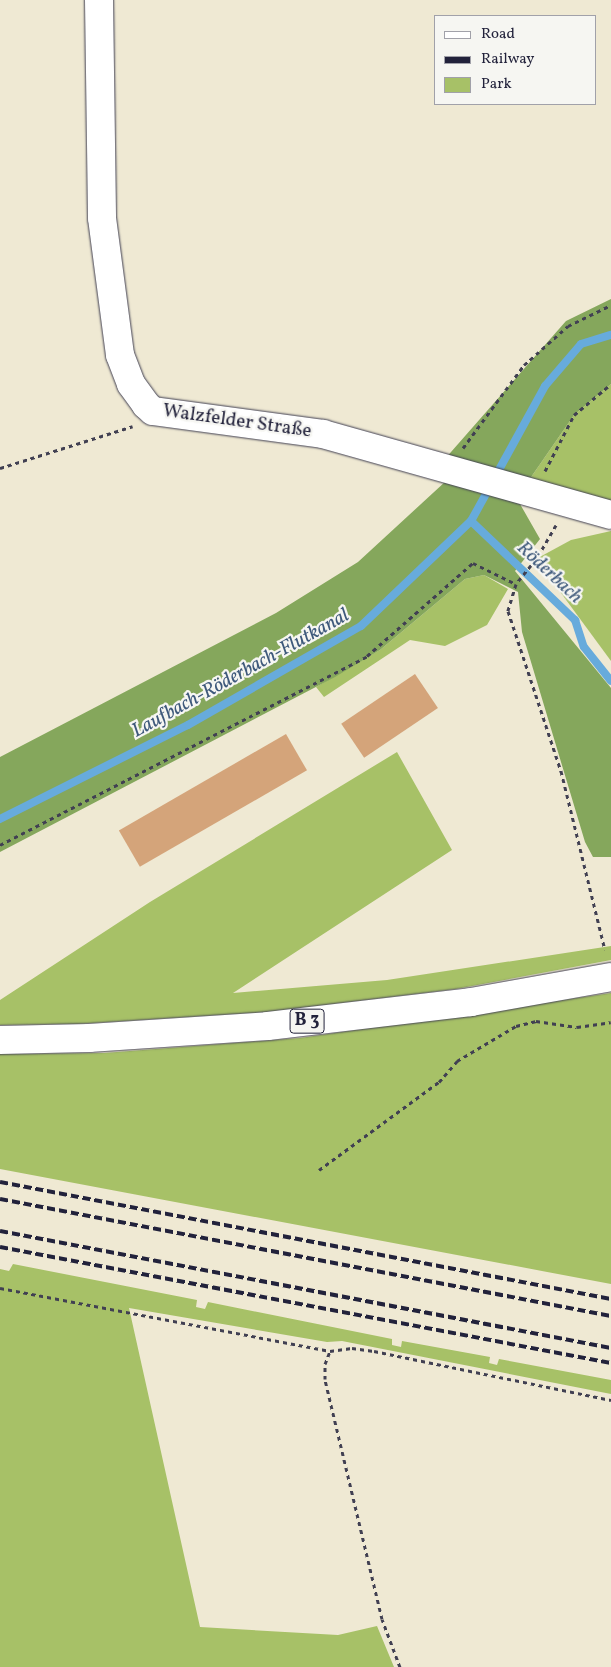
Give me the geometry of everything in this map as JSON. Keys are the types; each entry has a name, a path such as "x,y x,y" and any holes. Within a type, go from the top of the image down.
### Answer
{"street":[{"name":"Walzfelder Straße","path":"100,0 102,218 120,355 130,384 153,412 323,434 525,491 567,505 611,515"},
{"name":"B 3","path":"0,1040 89,1038 268,1026 470,1002 611,977"}],"path":[{"path":"457,473 524,365 568,326 611,305"},
{"path":"525,491 574,415 611,384"},
{"path":"0,468 144,422 153,412"},
{"path":"567,505 536,559 516,584 508,610 561,771 605,950"},
{"path":"0,845 367,656 473,563 516,584"},
{"path":"319,1170 439,1082 456,1061 516,1026 536,1021 577,1027 611,1022"},
{"path":"0,1288 330,1351 352,1348 374,1351 611,1400"},
{"path":"330,1351 325,1364 325,1379 382,1619 400,1667"}],"green space":[{"path":"611,299 611,384 574,415 527,483 444,460 566,321"},
{"path":"611,384 611,504 527,483 574,415"},
{"path":"446,481 520,504 540,539 515,571 611,688 611,857 593,857 585,842 522,632 518,592 484,575 465,579 380,650 335,677 0,852 0,757 276,613 358,562"},
{"path":"611,531 611,661 536,559 571,540"},
{"path":"484,575 508,589 487,625 445,646 410,640 324,697 316,687 380,650 465,579"},
{"path":"397,752 452,850 233,993 387,980 611,946 611,960 456,989 268,1012 77,1024 0,1025 0,1000 150,902"},
{"path":"611,993 611,1284 0,1169 0,1054 104,1053 300,1038"},
{"path":"13,1264 197,1300 196,1307 205,1309 208,1302 392,1339 392,1345 401,1347 402,1341 490,1357 489,1363 497,1365 499,1359 611,1380 611,1394 342,1341 327,1342 129,1308 200,1627 338,1635 377,1626 394,1667 0,1667 0,1269 9,1271"}],"building":[{"path":"415,674 438,708 364,758 341,724"},
{"path":"286,734 307,770 140,867 119,830"}],"waterway":[{"name":"Laufbach-Röderbach-Flutkanal","path":"495,477 545,386 581,344 611,335"},
{"name":"Laufbach-Röderbach-Flutkanal","path":"0,819 188,725 361,626 471,521 490,487"},
{"name":"Röderbach","path":"471,521 575,620 584,647 611,681"}],"railway":[{"path":"0,1182 611,1299"},
{"path":"0,1199 611,1316"},
{"path":"0,1231 611,1348"},
{"path":"0,1247 611,1363"}]}
